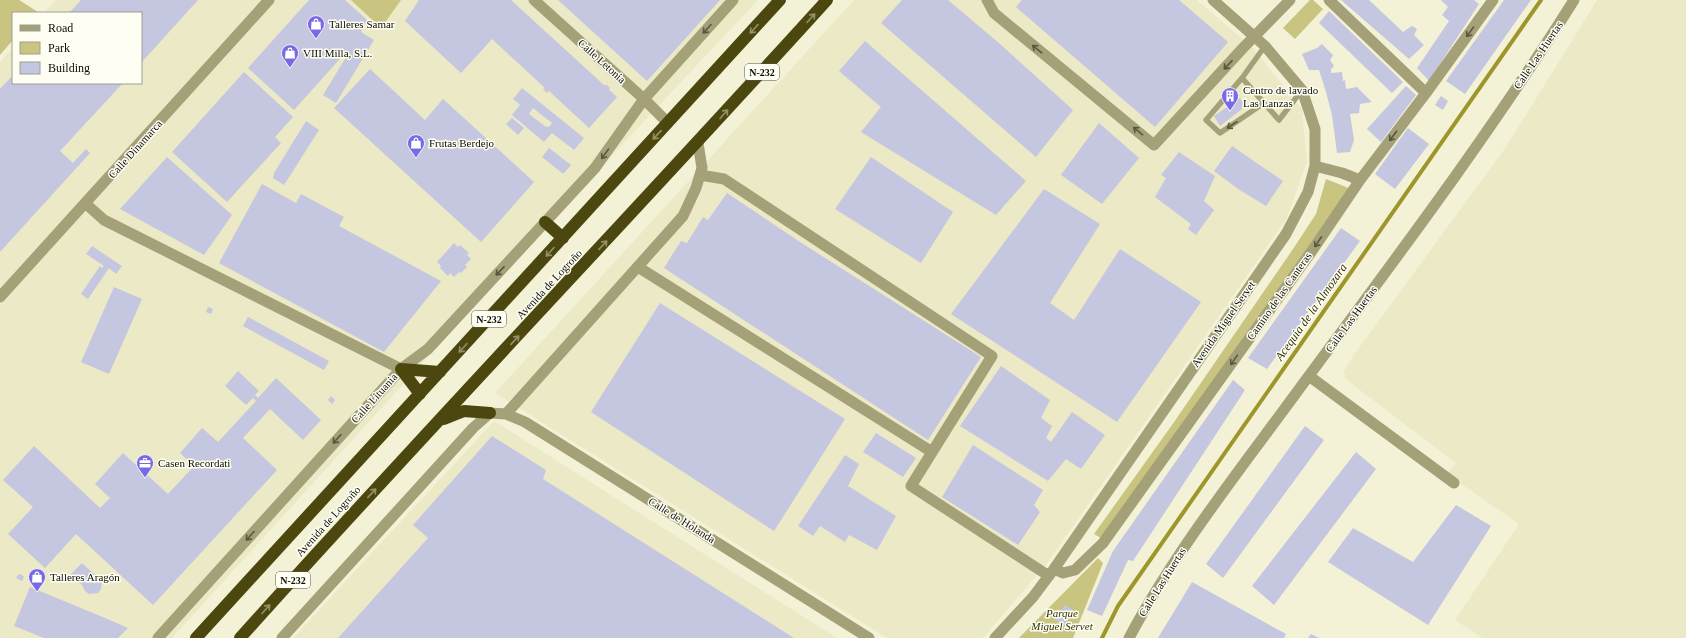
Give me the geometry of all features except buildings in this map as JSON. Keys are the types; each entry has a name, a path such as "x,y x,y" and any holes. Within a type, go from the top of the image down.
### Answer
{"highway":[{"name":"Avenida de Logroño","path":"196,638 780,0"},
{"name":"Avenida de Logroño","path":"240,638 345,521 441,420 698,143 827,0"},
{"path":"545,222 563,238"},
{"path":"400,369 440,372"},
{"path":"400,369 420,394"},
{"path":"441,420 464,411 490,413"}],"street":[{"name":"Calle Dinamarca","path":"0,297 269,0"},
{"name":"Calle Letonia","path":"534,0 644,99 668,123"},
{"path":"400,369 428,349 595,168 644,99 733,0"},
{"path":"987,0 994,14 1154,145 1254,36 1290,0"},
{"name":"Avenida Miguel Servet","path":"995,638 1033,597 1051,572 1286,234 1308,192 1315,166 1315,129 1302,90 1265,46 1213,0"},
{"path":"1329,0 1426,93"},
{"name":"Camino de las Canteras","path":"1051,572 1063,573 1075,570 1103,543 1300,267 1360,180 1426,93 1493,0"},
{"name":"Calle Las Huertas","path":"1129,638 1149,600 1171,566 1457,173 1539,55 1574,0"},
{"path":"506,414 683,216 696,188 702,168 698,143"},
{"path":"1315,166 1342,173 1360,180"},
{"path":"700,175 724,179 992,356 911,486 1051,572"},
{"name":"Calle Lituania","path":"85,204 104,220 400,369 158,638"},
{"path":"638,267 932,452"},
{"path":"1309,376 1454,483"},
{"path":"282,638 473,428 490,413"},
{"name":"Calle de Holanda","path":"490,413 506,414 532,426 869,638"}],"lane":[{"path":"1264,104 1220,133 1206,120 1242,78 1265,46"},
{"path":"1242,78 1279,120 1302,90"}],"shaded area":[{"path":"56,0 758,0 590,179 172,638 0,638 0,62 12,49 12,84 142,84 142,12 45,12"},
{"path":"854,0 1197,0 1253,48 1302,109 1307,161 1287,218 1048,562 983,638 887,638 495,393"},
{"path":"1597,0 1686,0 1686,638 1483,638 1455,620 1519,524 1447,474 1456,463 1348,381 1345,378 1344,371 1356,352 1506,147"},
{"path":"494,421 837,638 293,638"}],"green space":[{"path":"0,0 19,0 38,12 12,12 12,41 0,55"},
{"path":"351,0 401,0 381,28"},
{"path":"1310,0 1313,0 1323,9 1295,39 1283,28"},
{"path":"1326,179 1351,189 1103,539 1094,534 1172,425 1316,214"},
{"name":"Parque Miguel Servet","path":"1098,558 1103,563 1073,638 1019,638"}],"waterway":[{"name":"Acequia de la Almozara","path":"1102,638 1118,606 1541,0"}],"place":[{"name":"Talleres Samar","path":"316,39"},
{"name":"VIII Milla, S.L.","path":"290,68"},
{"name":"Centro de lavado Las Lanzas","path":"1230,111"},
{"name":"Frutas Berdejo","path":"416,158"},
{"name":"Casen Recordati","path":"145,478"},
{"name":"Talleres Aragón","path":"37,592"}]}
